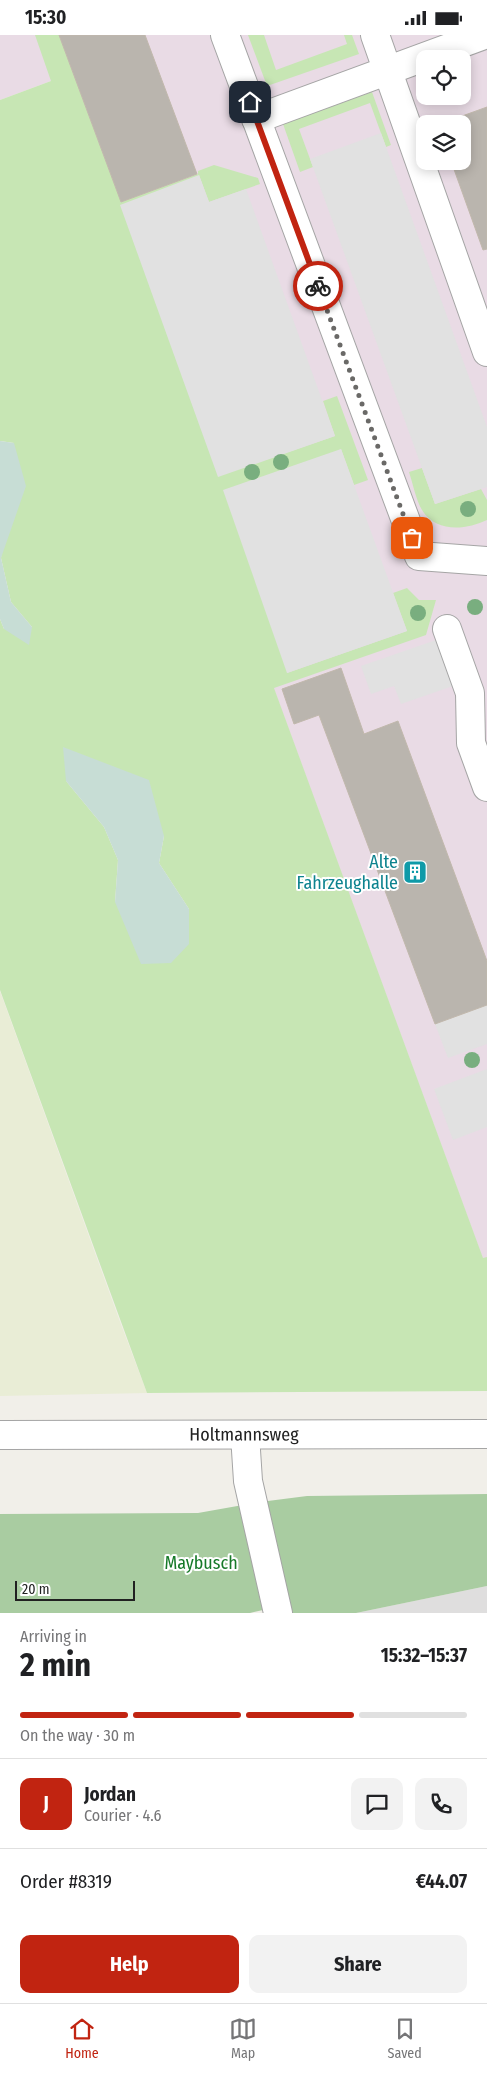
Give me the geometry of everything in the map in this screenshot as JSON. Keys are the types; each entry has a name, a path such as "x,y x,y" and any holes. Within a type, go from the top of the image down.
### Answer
{"street":[{"path":"225,35 418,556 487,561"},
{"path":"374,35 487,352"},
{"path":"256,119 484,35"},
{"path":"447,629 470,693 471,743 487,787"},
{"name":"Holtmannsweg","path":"0,1435 487,1434"},
{"path":"245,1435 248,1481 278,1613"}],"shaded area":[{"path":"0,35 487,35 487,1270 51,81 0,100"},
{"path":"381,133 487,427 487,487 435,504 310,159"},
{"path":"199,175 209,202 246,189 335,436 218,477 120,205"},
{"path":"0,441 14,443 26,486 1,558 11,602 32,627 29,645 4,629 0,619"},
{"path":"341,449 407,631 287,673 223,490"},
{"path":"436,640 453,686 401,704 394,686 371,694 361,666"},
{"path":"63,747 149,780 164,836 159,863 189,909 189,944 171,963 141,964 115,902 118,860 104,827 66,781"},
{"path":"487,1005 487,1044 448,1058 435,1024"},
{"path":"487,1069 487,1127 453,1140 434,1089"},
{"path":"487,1586 487,1613 356,1613"}],"green space":[{"path":"35,35 59,35 121,202 198,174 198,171 214,165 258,178 260,184 209,202 199,175 218,476 335,436 323,401 337,396 368,480 354,485 341,449 287,673 407,631 393,593 407,588 419,600 436,600 426,635 274,688 483,1258 487,1257 487,1391 147,1393 0,990 0,619 4,629 32,627 11,602 1,558 14,443 0,441 0,100 51,81","holes":["66,781 164,836 159,863 189,909 115,902 118,860 104,827"]},
{"path":"248,35 264,35 276,70 347,44 344,35 352,35 359,54 267,86"},
{"path":"372,92 391,145 386,147 370,103 299,129 313,167 300,172 283,124"},
{"path":"422,468 435,504 481,489 487,500 487,520 461,527 443,526 435,523 422,510 409,472"},
{"path":"0,991 119,1319 147,1393 0,1396"},
{"path":"487,1494 487,1586 356,1613 289,1613 260,1502 307,1496"},
{"name":"Maybusch","path":"243,1505 263,1610 250,1613 0,1613 0,1514 198,1513"}],"building":[{"path":"59,35 145,35 197,174 121,202"},
{"path":"487,107 487,249 483,250 454,170 471,170 471,115 465,115"},
{"name":"Alte Fahrzeughalle","path":"341,668 364,734 398,721 487,961 487,1005 435,1024 319,715 294,724 282,689"}],"way so far":[{"path":"318,286 412,538"}],"place":[{"name":"Alte Fahrzeughalle","path":"415,872"}],"route":[{"path":"250,102 318,286"}]}
